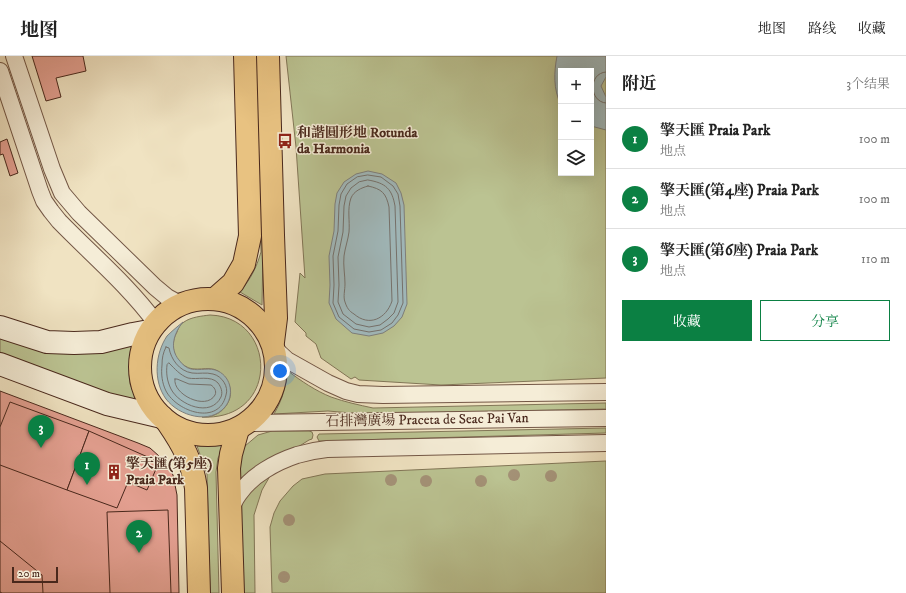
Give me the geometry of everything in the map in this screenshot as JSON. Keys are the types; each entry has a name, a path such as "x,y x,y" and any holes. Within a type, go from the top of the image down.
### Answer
{"main road":[{"path":"216,298 233,283 244,264 250,236 245,56"},
{"path":"0,364 107,404 165,420 185,431 202,436 220,435 243,426 261,412 272,392 277,365 274,345 276,318 272,235 268,56"},
{"path":"199,593 196,488 194,473 182,443 152,405 144,392 140,376 140,361 143,346 152,327 167,312 180,304 198,298 216,298 234,303 250,312 263,326 274,345"},
{"path":"0,327 47,342 74,343 101,342 133,334 152,327"},
{"path":"233,593 229,468 231,454 243,426"}],"street":[{"path":"14,56 52,169 62,193 79,213 155,287 167,297 180,304"},
{"path":"0,71 44,201 59,221 146,310 152,327"},
{"name":"石排灣廣場 Praceta de Seac Pai Van","path":"274,345 287,360 340,388 358,394 383,395 606,392"},
{"name":"石排灣廣場 Praceta de Seac Pai Van","path":"243,426 606,418"},
{"path":"230,510 239,494 248,483 271,466 297,455 315,451 327,449 606,443"}],"green space":[{"path":"256,56 258,56 263,248 262,305 240,292 253,273 261,252"},
{"path":"286,56 606,56 606,378 441,385 359,380 355,377 351,379 321,358 316,344 306,336 306,333 295,322 300,273 305,278 296,147"},
{"path":"210,315 232,320 248,332 258,349 261,368 257,387 246,403 228,414 213,416 221,411 229,401 231,392 230,386 218,371 214,369 193,369 185,366 175,355 173,346 181,324 193,318"},
{"path":"0,335 134,340 130,360 130,384 139,406 0,352"},
{"path":"288,371 325,395 357,405 373,408 606,403 606,409 363,414 328,411 274,414 280,403"},
{"path":"606,428 606,433 321,441 319,441 317,437 319,434"},
{"path":"272,431 309,431 312,432 313,435 312,439 290,452 274,469 262,490 254,515 255,593 238,593 237,459 245,446 258,435"},
{"path":"225,445 218,458 216,472 219,593 210,593 207,474 197,446"},
{"path":"606,461 606,593 272,593 270,527 274,513 280,501 293,486 302,479 325,474"}],"water":[{"path":"557,56 606,56 606,77 601,86 606,97 606,130 594,127 594,68 558,68 558,99 555,68"},
{"path":"368,171 382,174 396,183 401,193 404,205 407,304 402,317 394,326 383,333 369,336 352,333 336,319 329,303 329,256 334,231 337,193 344,182 356,174"},
{"path":"183,322 177,331 173,346 179,360 184,366 189,368 212,369 218,371 223,374 229,383 230,398 228,403 219,413 211,416 195,416 186,414 179,410 166,399 159,384 157,368 163,343 167,336"}],"building":[{"path":"32,56 83,56 86,71 56,78 61,97 46,101"},
{"path":"7,139 18,173 10,176 3,154 0,155 0,142"},
{"path":"0,391 150,448 167,464 173,475 177,495 179,593 0,593"},
{"path":"10,402 89,431 67,490 0,465 0,427"},
{"name":"擎天匯(第5座) Praia Park","path":"89,431 159,462 147,490 128,482 117,508 67,490"},
{"path":"168,510 171,593 110,593 107,512"},
{"path":"0,541 42,575 43,593 0,592"}],"place":[{"name":"和諧圓形地 Rotunda da Harmonia","path":"285,141"},
{"name":"擎天匯(第6座) Praia Park","path":"41,448"},
{"name":"擎天匯(第5座) Praia Park","path":"114,472"},
{"name":"擎天匯 Praia Park","path":"87,485"},
{"name":"擎天匯(第4座) Praia Park","path":"139,553"}]}
